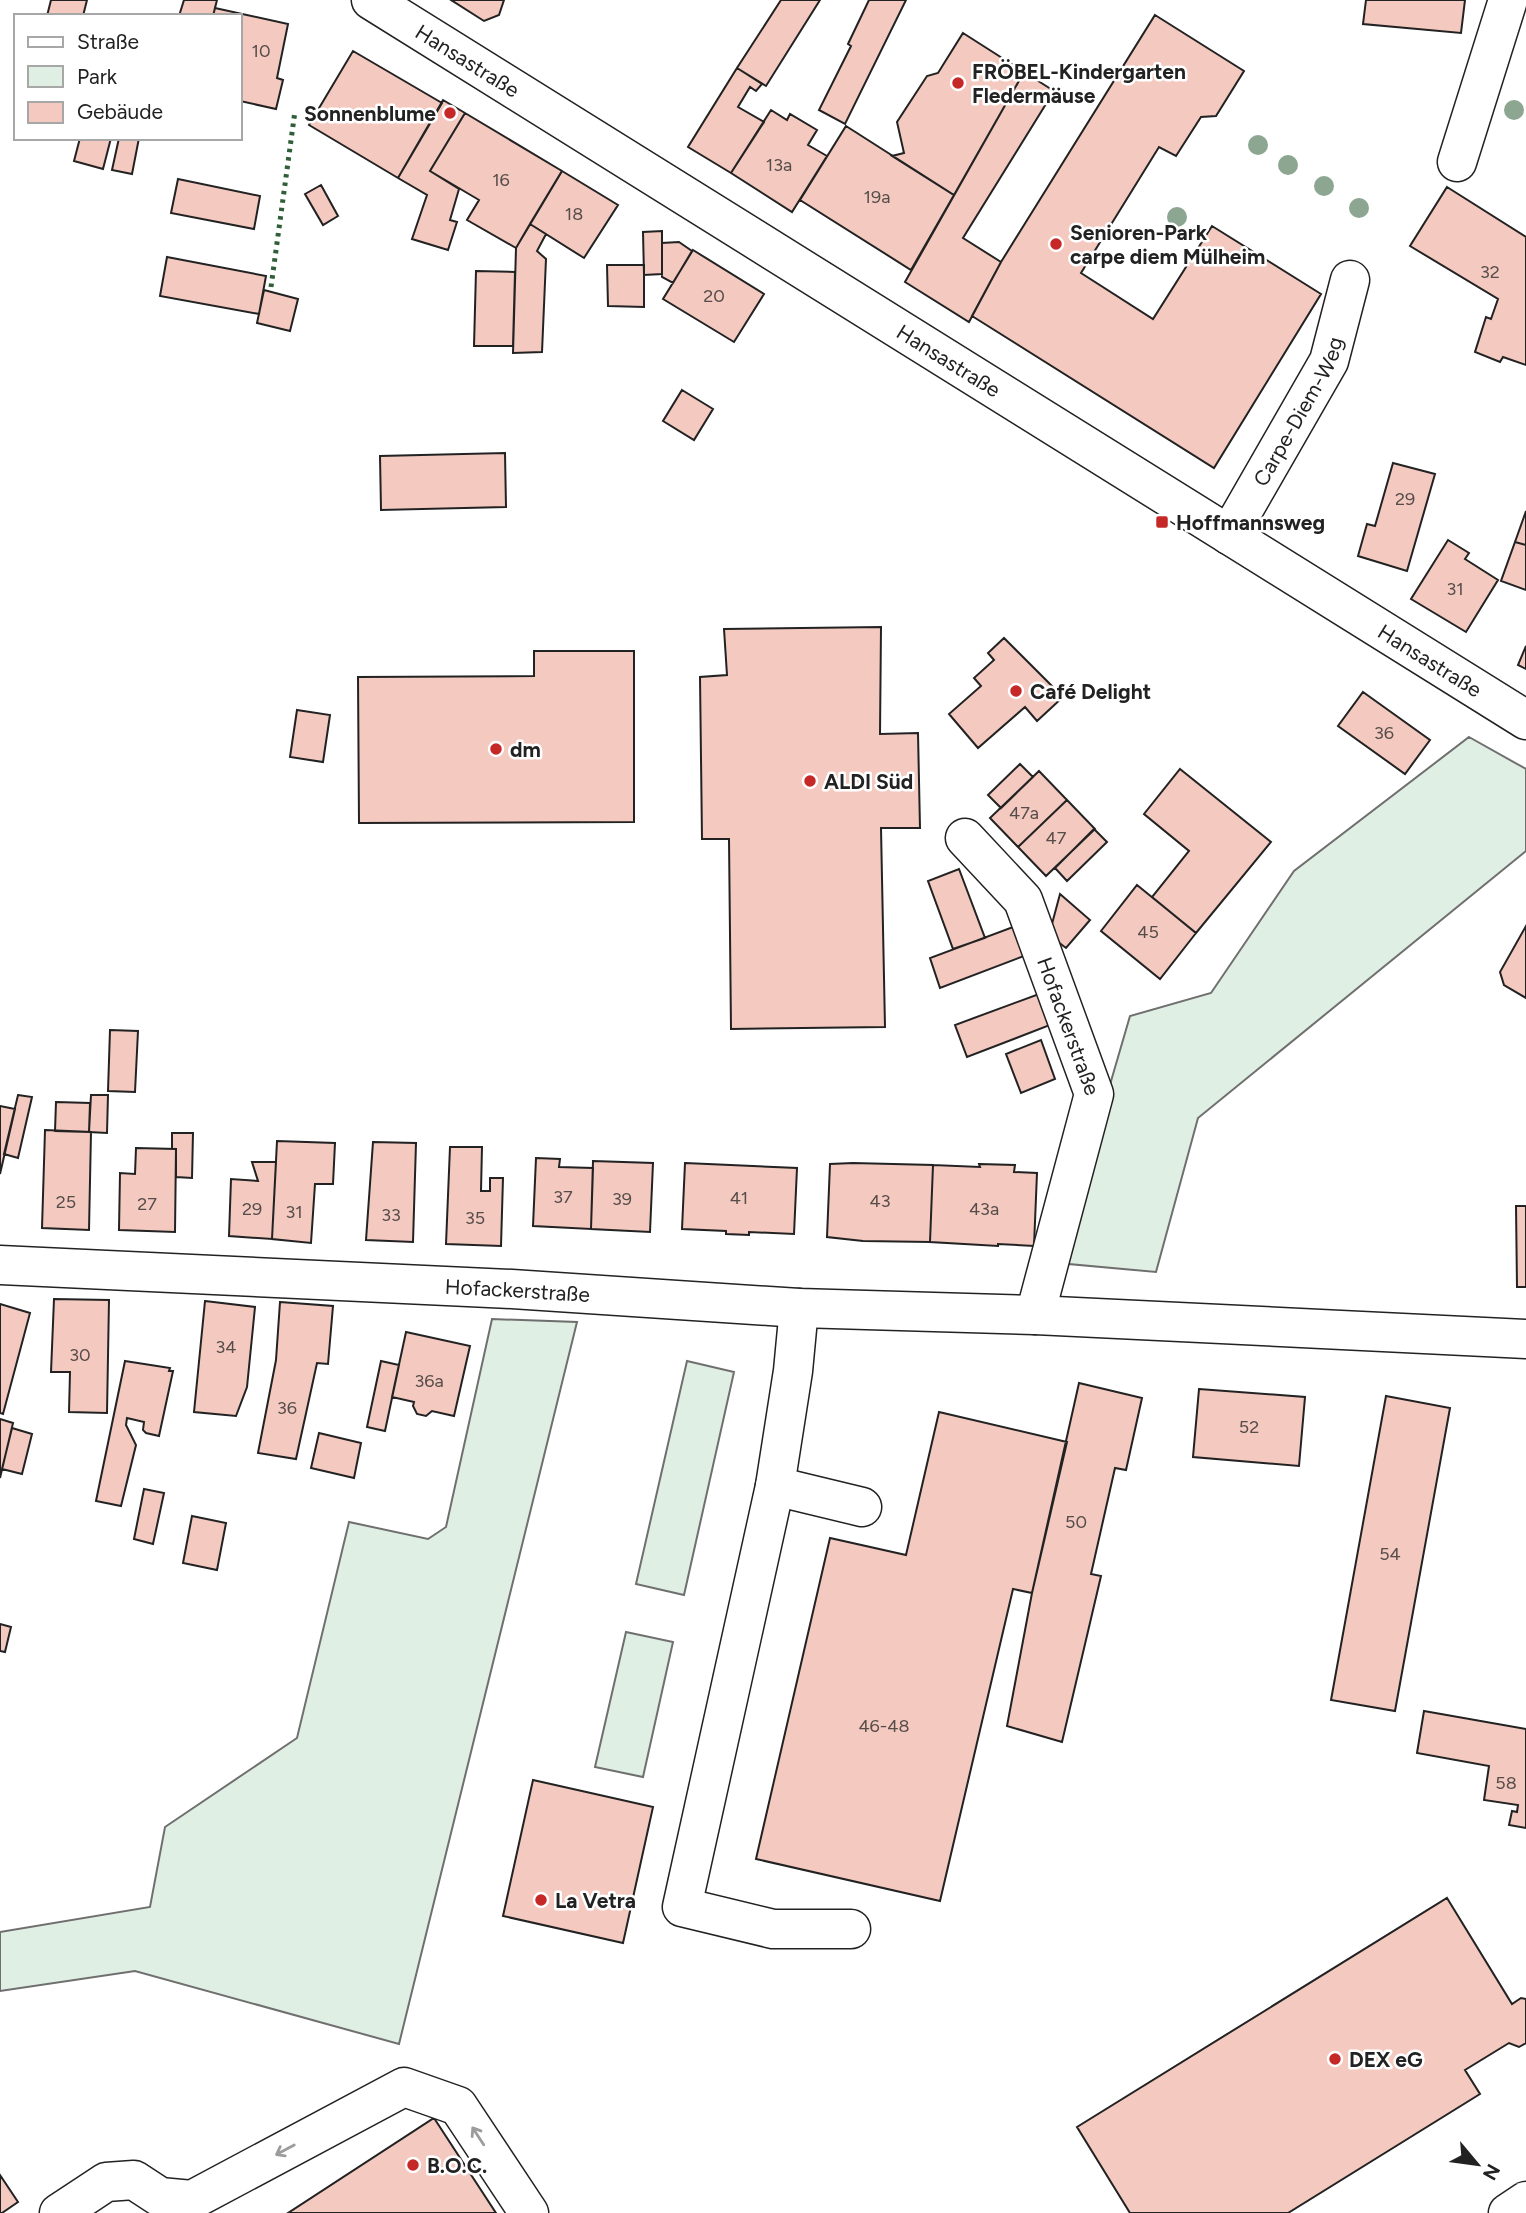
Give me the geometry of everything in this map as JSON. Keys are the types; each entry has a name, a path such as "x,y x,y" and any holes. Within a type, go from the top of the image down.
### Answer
{"street":[{"name":"Hansastraße","path":"371,0 1526,720"},
{"path":"1457,162 1508,0"},
{"name":"Carpe-Diem-Weg","path":"1229,535 1329,361 1350,279"},
{"name":"Hofackerstraße","path":"965,838 1023,900 1094,1094 1035,1315"},
{"name":"Hofackerstraße","path":"0,1265 512,1289 799,1308 1035,1315 1526,1339"},
{"path":"799,1308 793,1371 775,1486 682,1907 773,1929 852,1929"},
{"path":"775,1486 862,1507"},
{"path":"59,2213 106,2182 134,2180 160,2197 196,2206 404,2087 458,2106 529,2213"},
{"path":"77,2213 106,2182"},
{"path":"1508,2213 1526,2201"}],"green space":[{"path":"1469,737 1526,769 1526,851 1198,1118 1156,1272 1058,1263 1130,1016 1211,993 1294,871"},
{"path":"492,1319 577,1322 399,2044 135,1971 0,1991 0,1932 150,1907 165,1827 297,1738 349,1522 428,1539 446,1527"},
{"path":"687,1361 734,1372 684,1595 636,1584"},
{"path":"626,1632 673,1642 643,1777 595,1767"}],"building":[{"path":"51,0 87,0 84,14 48,14"},
{"path":"184,0 217,0 214,14 180,14"},
{"path":"451,0 504,0 499,15 484,21"},
{"path":"781,0 820,0 766,86 737,68"},
{"path":"869,0 906,0 845,124 819,110 851,46 848,44"},
{"path":"1366,0 1465,0 1461,33 1363,24"},
{"path":"215,8 288,24 277,78 283,80 276,109 242,101 242,14 214,14"},
{"name":"Senioren-Park carpe diem Mülheim","path":"1155,15 1244,71 1216,116 1201,117 1176,156 1159,147 1081,273 1153,319 1212,226 1321,294 1214,468 972,316 1001,262"},
{"path":"963,33 1024,72 954,195 892,156 904,153 897,122 927,76 938,73"},
{"path":"353,51 442,103 398,178 309,125"},
{"path":"737,68 762,84 756,91 750,87 738,107 764,122 731,173 688,147"},
{"path":"1024,72 1054,91 963,238 1001,262 969,322 905,282"},
{"path":"443,100 465,113 430,171 459,189 450,220 457,222 448,250 412,239 427,195 398,178"},
{"path":"771,110 787,120 790,114 817,130 808,145 827,156 792,212 731,173"},
{"path":"465,113 562,171 516,248 467,220 479,200 430,171"},
{"path":"846,126 954,195 911,270 800,200"},
{"path":"79,140 110,140 103,169 74,161"},
{"path":"119,140 139,140 132,174 112,170"},
{"path":"562,171 618,205 584,258 530,224"},
{"path":"178,179 260,196 254,229 171,213"},
{"path":"321,185 338,216 323,225 305,194"},
{"path":"1447,187 1526,237 1526,365 1503,357 1500,362 1475,352 1486,317 1491,319 1498,299 1410,246"},
{"path":"530,224 546,234 537,251 546,259 542,352 513,353 516,248"},
{"path":"662,231 662,274 644,275 643,232"},
{"path":"679,242 692,251 673,283 662,277 662,243"},
{"path":"693,250 764,294 734,342 663,299"},
{"path":"167,257 266,276 259,314 160,296"},
{"path":"607,265 644,265 644,307 608,306"},
{"path":"476,271 515,272 513,346 474,346"},
{"path":"264,290 298,299 290,331 257,323"},
{"path":"682,390 713,409 694,440 663,421"},
{"path":"505,453 506,507 381,510 380,456"},
{"path":"1393,463 1435,474 1407,571 1358,556 1367,524 1375,526"},
{"path":"1526,511 1526,545 1515,542"},
{"path":"1448,540 1469,553 1465,559 1498,580 1466,632 1411,599"},
{"path":"1515,542 1526,545 1526,590 1501,581"},
{"name":"ALDI Süd","path":"881,627 880,734 918,733 920,828 881,828 885,1027 731,1029 729,839 702,839 700,677 727,675 724,629"},
{"name":"Café Delight","path":"1004,638 1063,697 1037,721 1025,707 978,748 949,714 981,686 974,678 994,660 988,653"},
{"path":"1526,646 1526,669 1518,665"},
{"name":"dm","path":"534,651 634,651 634,822 359,823 358,677 534,676"},
{"path":"1363,692 1430,740 1405,774 1338,726"},
{"path":"297,710 330,715 323,762 290,757"},
{"path":"1020,764 1033,777 1001,808 988,795"},
{"path":"1180,769 1271,842 1196,933 1152,897 1189,851 1144,814"},
{"path":"1039,771 1067,800 1018,847 990,818"},
{"path":"1067,800 1095,829 1046,876 1018,847"},
{"path":"1094,829 1107,842 1067,881 1055,868"},
{"path":"959,869 985,938 953,949 928,881"},
{"path":"1137,885 1196,933 1160,979 1101,931"},
{"path":"1060,894 1090,920 1066,948 1049,935"},
{"path":"1526,926 1526,998 1504,985 1500,972"},
{"path":"1013,927 1024,956 940,988 930,958"},
{"path":"1039,994 1050,1025 967,1057 955,1025"},
{"path":"110,1030 138,1031 135,1092 108,1091"},
{"path":"1041,1040 1055,1079 1021,1093 1006,1054"},
{"path":"18,1095 32,1097 18,1158 4,1154"},
{"path":"91,1095 108,1095 107,1133 89,1132"},
{"path":"56,1102 90,1103 89,1132 55,1131"},
{"path":"0,1106 15,1109 0,1174"},
{"path":"45,1130 91,1132 89,1230 42,1228"},
{"path":"172,1133 193,1133 192,1178 176,1177 176,1149 172,1149"},
{"path":"277,1141 335,1143 333,1184 315,1184 311,1243 272,1239"},
{"path":"373,1142 416,1143 413,1242 366,1240"},
{"path":"450,1147 482,1147 481,1191 490,1191 490,1178 503,1178 501,1246 446,1244"},
{"path":"136,1148 176,1149 175,1232 119,1230 120,1173 135,1174"},
{"path":"536,1158 560,1159 559,1167 593,1168 591,1229 533,1226"},
{"path":"593,1161 653,1163 650,1232 591,1229"},
{"path":"252,1162 276,1162 272,1239 229,1236 231,1179 258,1181"},
{"path":"685,1163 797,1168 794,1234 726,1234 726,1231 682,1229"},
{"path":"830,1164 933,1165 930,1242 863,1241 827,1237"},
{"path":"979,1164 1015,1165 1014,1172 1037,1173 1034,1246 930,1242 933,1165 980,1167"},
{"path":"1516,1206 1526,1206 1526,1287 1517,1287"},
{"path":"54,1299 109,1300 107,1413 69,1412 70,1372 51,1372"},
{"path":"205,1301 255,1307 247,1387 236,1416 194,1412"},
{"path":"280,1302 333,1306 328,1364 317,1363 296,1459 258,1453 276,1360"},
{"path":"0,1304 30,1313 3,1414 0,1413"},
{"path":"406,1332 470,1346 454,1416 432,1411 426,1416 417,1414 414,1402 392,1397"},
{"path":"125,1361 170,1368 169,1371 173,1371 159,1436 146,1433 143,1430 144,1422 127,1418 126,1425 136,1445 121,1506 96,1501"},
{"path":"381,1361 399,1365 385,1431 367,1427"},
{"path":"1079,1383 1142,1398 1126,1470 1115,1468 1091,1574 1101,1576 1062,1742 1007,1726 1032,1593"},
{"path":"1199,1389 1305,1397 1299,1466 1193,1457"},
{"path":"1386,1396 1450,1408 1395,1711 1331,1700"},
{"path":"939,1412 1067,1442 1032,1593 1013,1589 940,1901 756,1859 830,1538 906,1555"},
{"path":"0,1419 13,1423 0,1478"},
{"path":"12,1428 32,1434 22,1474 2,1469"},
{"path":"319,1433 361,1443 354,1478 311,1468"},
{"path":"144,1489 164,1493 153,1544 134,1539"},
{"path":"192,1516 226,1523 217,1570 183,1563"},
{"path":"0,1624 11,1627 5,1652 0,1651"},
{"path":"1424,1711 1526,1729 1526,1828 1509,1825 1512,1811 1517,1812 1518,1805 1484,1800 1489,1766 1417,1753"},
{"path":"533,1780 653,1807 623,1943 503,1916"},
{"name":"DEX eG","path":"1447,1898 1512,2004 1521,1998 1526,1999 1526,2043 1519,2047 1509,2043 1465,2070 1480,2094 1288,2213 1130,2213 1077,2127"},
{"name":"B.O.C.","path":"434,2118 496,2213 288,2213"},
{"path":"0,2175 18,2202 2,2213 0,2213"}],"hedge":[{"path":"271,287 295,111"}],"place":[{"name":"FRÖBEL-Kindergarten Fledermäuse","path":"958,83"},
{"name":"Sonnenblume","path":"450,113"},
{"name":"Senioren-Park carpe diem Mülheim","path":"1056,244"},
{"name":"Hoffmannsweg","path":"1162,522"},
{"name":"Café Delight","path":"1016,691"},
{"name":"dm","path":"496,749"},
{"name":"ALDI Süd","path":"810,781"},
{"name":"La Vetra","path":"541,1900"},
{"name":"DEX eG","path":"1335,2059"},
{"name":"B.O.C.","path":"413,2165"}]}
